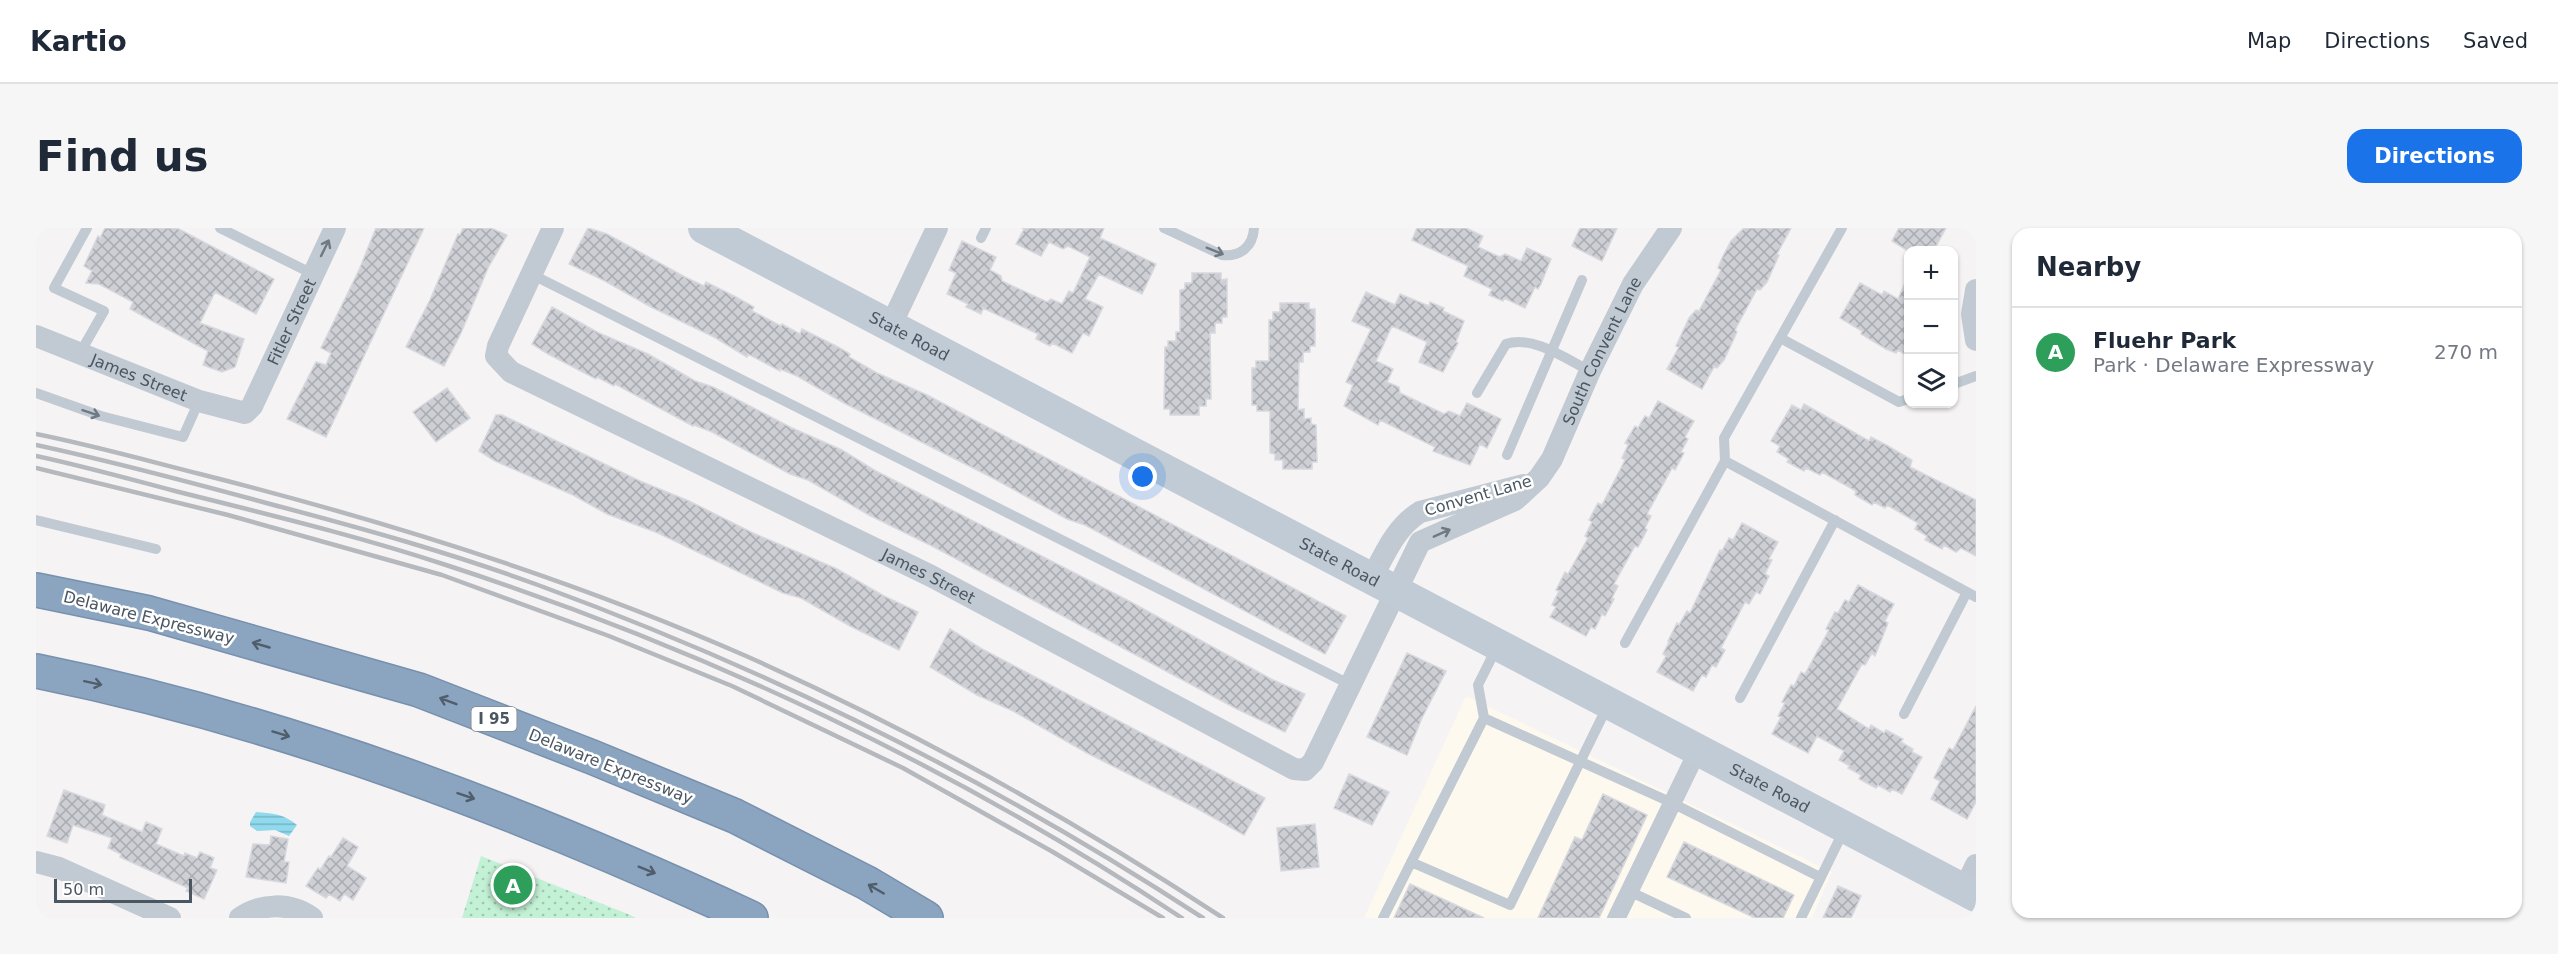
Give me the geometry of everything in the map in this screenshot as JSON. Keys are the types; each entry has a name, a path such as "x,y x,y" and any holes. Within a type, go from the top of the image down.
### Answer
{"highway":[{"name":"Delaware Expressway","path":"36,590 149,614 420,690 735,816 867,884 926,918"},
{"path":"36,671 100,684 282,734 490,804 651,872 751,918"}],"main road":[{"name":"State Road","path":"704,228 1845,827 1972,884"}],"street":[{"name":"Fitler Street","path":"245,413 252,405 335,228"},
{"name":"James Street","path":"553,228 498,346 496,356 511,372 932,576 1294,769 1305,770 1313,762 1351,685 1384,584"},
{"path":"891,325 937,228"},
{"name":"South Convent Lane","path":"1539,478 1551,459 1633,284 1671,228"},
{"path":"1976,290 1972,314 1976,339"},
{"name":"James Street","path":"36,336 199,401 245,413"},
{"name":"Convent Lane","path":"1384,584 1396,534 1410,518 1420,512 1524,485 1539,478"},
{"path":"36,862 59,868 171,918"},
{"path":"240,918 258,908 270,906 296,909 312,918"}],"lane":[{"path":"80,353 104,312 54,288 87,228"},
{"path":"220,228 313,274"},
{"path":"1164,228 1222,255 1230,256 1245,249 1250,243 1254,228"},
{"path":"1626,643 1725,461 1725,438 1842,228"},
{"path":"531,274 1351,685"},
{"path":"1507,454 1582,280"},
{"path":"1780,338 1899,402 1904,400"},
{"path":"1477,393 1506,344 1517,340 1550,350 1590,372"},
{"path":"1958,382 1976,376"},
{"path":"36,393 101,416 183,437 199,401"},
{"path":"1725,461 1971,594 1904,714"},
{"path":"36,520 156,549"},
{"path":"1740,698 1835,520"},
{"path":"1383,918 1484,718 1478,686 1498,645"},
{"path":"1411,862 1510,904 1609,702"},
{"path":"1484,718 1672,803 1821,877"},
{"path":"1612,918 1698,750"},
{"path":"1622,918 1672,803"},
{"path":"1801,918 1845,827"},
{"path":"1633,893 1686,918"}],"shaded area":[{"path":"1466,696 1832,872 1812,918 1364,918"}],"green space":[{"path":"481,856 628,914 636,918 462,918"}],"water":[{"path":"256,812 278,815 297,825 289,836 275,830 257,831 250,826"}],"building":[{"path":"105,228 177,228 274,279 256,314 215,292 200,323 244,339 235,367 222,372 203,365 208,351 130,309 133,302 99,284 86,283 92,271 84,266 98,236 100,238"},
{"path":"376,228 424,228 326,437 287,419 316,362 326,365 331,353 321,348 359,270"},
{"path":"463,228 491,228 507,235 488,268 461,333 444,366 406,347 430,300 458,234 460,235"},
{"path":"588,228 607,234 704,286 706,282 736,297 754,307 752,311 781,326 782,324 800,334 802,329 838,347 850,354 849,357 877,373 927,395 1346,616 1325,654 1085,525 1067,519 989,476 844,403 797,376 780,369 780,371 748,354 747,357 714,337 569,264"},
{"path":"1022,228 1104,228 1100,238 1156,264 1142,294 1099,274 1085,299 1103,307 1089,336 1083,333 1072,353 1052,343 1050,346 1036,339 1038,334 983,308 981,314 966,307 968,304 947,294 956,273 949,270 962,241 996,257 990,270 1001,276 1002,281 1047,302 1051,299 1062,304 1069,291 1073,293 1090,257 1068,246 1063,249 1049,242 1041,256 1016,244 1024,229"},
{"path":"1417,228 1466,228 1483,236 1478,247 1500,257 1505,254 1521,261 1527,248 1551,259 1541,284 1538,289 1535,287 1525,308 1504,298 1503,301 1489,295 1492,289 1464,276 1468,266 1412,240"},
{"path":"1580,228 1617,228 1602,261 1572,246"},
{"path":"1744,228 1791,228 1777,254 1779,255 1767,282 1760,290 1757,289 1735,330 1737,332 1724,360 1717,368 1714,367 1702,389 1667,369 1679,347 1676,346 1689,318 1696,310 1699,311 1721,270 1718,268 1731,241"},
{"path":"1899,228 1946,228 1936,246 1904,246 1904,248 1892,241"},
{"path":"1192,273 1221,273 1221,280 1227,279 1227,317 1222,317 1222,323 1215,323 1215,333 1210,333 1211,399 1206,399 1206,406 1199,406 1199,415 1170,415 1170,409 1164,409 1165,347 1168,347 1168,341 1176,341 1176,332 1180,332 1180,290 1185,289 1185,283 1192,283"},
{"path":"1860,283 1882,295 1884,291 1898,299 1904,285 1904,354 1898,350 1896,353 1886,349 1840,318"},
{"path":"1366,292 1395,305 1400,294 1429,306 1430,302 1464,321 1456,342 1458,343 1443,372 1419,362 1427,342 1392,326 1376,361 1393,369 1387,382 1399,387 1400,393 1444,414 1449,411 1460,416 1467,403 1501,419 1487,448 1480,444 1470,465 1433,451 1435,447 1380,420 1378,425 1344,406 1353,385 1346,382 1371,329 1352,321"},
{"path":"1280,303 1309,303 1309,309 1315,309 1315,346 1310,346 1310,352 1303,352 1303,362 1299,362 1298,410 1304,409 1304,419 1311,418 1311,424 1316,425 1317,462 1312,462 1312,469 1283,469 1283,460 1275,460 1275,454 1270,453 1270,411 1257,411 1257,405 1252,405 1252,368 1256,368 1256,361 1269,361 1269,320 1273,320 1273,312 1280,312"},
{"path":"552,307 599,333 648,354 695,381 713,387 792,428 842,450 874,470 1129,601 1271,679 1305,694 1285,732 1237,709 934,547 869,515 808,480 790,474 712,432 693,426 615,384 614,386 597,377 596,379 548,354 532,344"},
{"path":"447,388 470,418 436,442 413,412"},
{"path":"1658,401 1694,421 1685,437 1688,439 1681,452 1684,453 1675,470 1672,468 1647,514 1651,516 1645,528 1647,530 1638,547 1635,546 1614,584 1618,586 1612,598 1614,599 1605,616 1602,614 1595,629 1591,627 1586,636 1550,617 1556,607 1552,605 1559,591 1556,590 1565,572 1568,574 1588,538 1585,536 1592,522 1589,520 1598,503 1602,505 1625,460 1622,458 1628,445 1625,443 1635,426 1638,428 1645,416 1649,418"},
{"path":"1804,404 1869,441 1871,437 1888,446 1912,460 1910,467 1976,500 1976,556 1961,548 1956,552 1944,545 1942,549 1925,540 1927,536 1915,529 1918,523 1887,505 1885,508 1874,502 1872,505 1855,495 1856,491 1822,472 1820,475 1806,468 1804,471 1787,462 1789,459 1777,452 1780,446 1771,441 1792,405 1801,410"},
{"path":"496,415 502,415 753,533 837,569 884,596 918,612 899,650 801,598 783,593 658,533 607,514 573,495 495,461 479,451"},
{"path":"1742,523 1778,542 1769,559 1772,560 1765,574 1769,576 1760,594 1756,592 1749,604 1745,602 1721,648 1725,650 1716,667 1712,665 1706,677 1702,675 1693,691 1657,672 1666,656 1663,654 1677,623 1679,625 1687,611 1690,613 1720,550 1722,551 1729,538 1733,540"},
{"path":"1858,585 1894,604 1885,621 1888,623 1875,656 1872,653 1865,665 1862,664 1837,709 1869,729 1871,725 1884,733 1886,730 1903,739 1901,742 1922,757 1902,794 1892,789 1890,792 1878,785 1876,788 1859,779 1861,775 1839,760 1844,751 1817,736 1808,753 1772,734 1781,717 1778,716 1785,703 1782,702 1791,685 1794,686 1801,672 1805,674 1829,630 1826,629 1835,612 1838,613 1845,600 1849,602"},
{"path":"950,629 982,649 1265,798 1244,835 1087,753 1013,711 977,695 930,667"},
{"path":"1407,653 1446,671 1422,718 1407,755 1367,737"},
{"path":"1976,706 1976,802 1967,819 1931,799 1940,781 1934,778 1949,748 1953,750"},
{"path":"1349,774 1389,792 1372,825 1334,808"},
{"path":"64,790 105,805 102,815 142,832 146,822 162,829 156,844 184,856 185,853 197,858 200,852 214,858 210,868 217,870 204,899 186,891 188,888 120,857 121,854 108,848 112,838 73,825 67,843 47,836"},
{"path":"1603,794 1647,815 1599,918 1538,918 1575,837 1582,840"},
{"path":"1315,824 1319,867 1281,871 1277,828"},
{"path":"271,836 288,839 284,862 289,862 286,883 246,877 253,844 270,845"},
{"path":"343,838 358,847 347,866 366,878 353,900 344,894 340,901 329,894 326,898 306,886 318,868 320,870 329,856 331,857"},
{"path":"1684,842 1794,895 1783,918 1755,918 1667,877"},
{"path":"1410,884 1484,918 1394,918"},
{"path":"1838,886 1861,896 1851,918 1823,918"}],"railway":[{"path":"36,434 339,511 477,553 613,601 680,628 808,684 990,777 1108,845 1223,918"},
{"path":"36,445 95,458 338,522 505,573 625,618 796,692 963,776 1124,868 1203,918"},
{"path":"36,456 379,544 543,598 638,634 733,674 918,763 1008,811 1096,863 1182,918"},
{"path":"36,468 228,515 442,575 609,636 732,686 903,768 1053,852 1163,918"}],"place":[{"name":"Fluehr Park","path":"513,885"}]}
